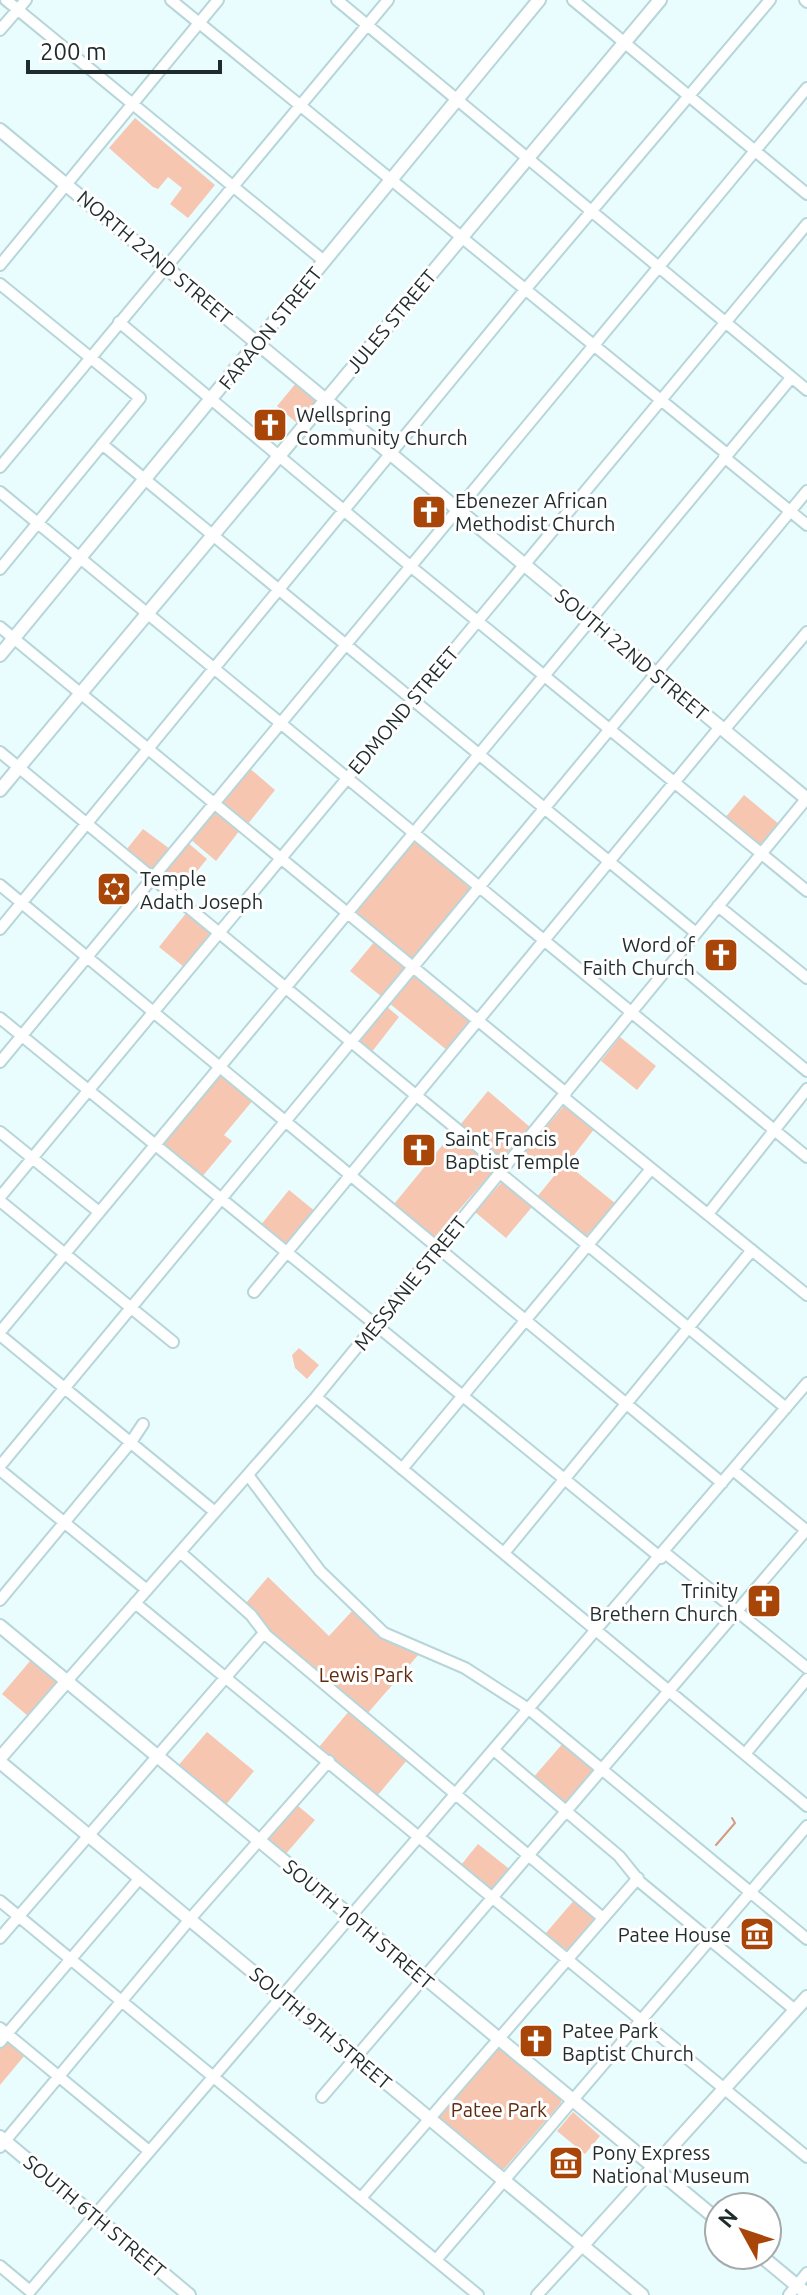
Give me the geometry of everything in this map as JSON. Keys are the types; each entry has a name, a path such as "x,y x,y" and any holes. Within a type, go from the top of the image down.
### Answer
{"main road":[{"name":"FARAON STREET","path":"0,655 539,0"},
{"name":"JULES STREET","path":"0,790 660,0"},
{"name":"NORTH 22ND STREET","path":"0,130 457,509"},
{"name":"SOUTH 22ND STREET","path":"457,509 807,799"},
{"name":"SOUTH 10TH STREET","path":"0,1626 703,2208"},
{"name":"MESSANIE STREET","path":"0,1760 67,1681"},
{"name":"SOUTH 9TH STREET","path":"0,1760 642,2295"},
{"path":"583,2245 807,1997"},
{"name":"SOUTH 6TH STREET","path":"2,2142 189,2295"},
{"path":"776,2271 797,2291"}],"street":[{"path":"6,0 324,261"},
{"path":"0,30 26,0"},
{"path":"171,0 807,525"},
{"path":"0,265 218,0"},
{"path":"337,0 807,390"},
{"path":"0,467 388,0"},
{"path":"573,0 807,194"},
{"path":"0,929 524,291 770,0"},
{"path":"0,1062 807,88"},
{"name":"EDMOND STREET","path":"0,1199 807,224"},
{"path":"0,284 140,398 0,569"},
{"path":"119,322 409,565 807,891"},
{"path":"215,1512 0,1333 791,378"},
{"path":"102,444 696,933"},
{"path":"147,1590 0,1468 807,491"},
{"path":"0,492 807,1157"},
{"path":"0,627 479,1021 651,1169 807,1295"},
{"path":"254,1292 675,784 807,632"},
{"path":"0,752 287,986 588,1246 786,1408"},
{"name":"MESSANIE STREET","path":"67,1681 316,1397 807,799"},
{"path":"0,885 722,1483"},
{"path":"718,906 807,978"},
{"path":"674,961 807,1071"},
{"path":"0,1018 565,1479 807,1668"},
{"path":"708,1214 807,1089"},
{"path":"0,1132 99,1212"},
{"path":"402,1469 651,1169"},
{"path":"0,1199 173,1342"},
{"path":"504,1553 752,1250"},
{"path":"0,2266 30,2291 805,1389"},
{"path":"316,1397 807,1806"},
{"path":"0,1600 143,1424"},
{"path":"322,2097 807,1530 733,1470"},
{"path":"248,1475 320,1571 384,1633 465,1668 530,1710 807,1939"},
{"path":"180,1552 251,1615 264,1633 603,1918"},
{"path":"135,1603 807,2157"},
{"path":"0,1938 264,1633"},
{"path":"745,1754 807,1679"},
{"path":"495,1751 619,1856 638,1878 795,2010"},
{"path":"2,2142 190,1919 329,1761"},
{"path":"436,2260 807,1826"},
{"path":"140,1878 2,2034 149,2151"},
{"path":"361,2198 638,1878"},
{"path":"0,1901 478,2295"},
{"path":"537,2295 583,2245"},
{"path":"797,2291 807,2273"}],"green space":[{"path":"135,118 215,185 188,218 170,204 182,188 168,177 158,189 153,187 109,148"},
{"path":"297,382 317,400 298,424 277,406"},
{"path":"248,767 275,790 247,825 222,802"},
{"path":"744,795 779,824 760,846 724,819"},
{"path":"216,810 240,830 216,861 190,839"},
{"path":"143,829 170,849 152,871 126,850"},
{"path":"413,840 471,889 411,960 354,913"},
{"path":"187,842 207,859 178,894 159,877"},
{"path":"187,912 210,933 184,967 159,947"},
{"path":"375,941 405,967 382,997 350,971"},
{"path":"414,974 471,1021 448,1051 389,1003"},
{"path":"386,1006 399,1017 371,1053 358,1040"},
{"path":"620,1037 656,1066 637,1090 601,1061"},
{"path":"221,1073 254,1099 224,1135 232,1141 201,1178 162,1144"},
{"path":"488,1091 530,1127 502,1158 460,1125"},
{"path":"565,1105 595,1128 567,1164 616,1204 585,1237 537,1197 554,1176 524,1152"},
{"path":"454,1131 495,1169 435,1237 394,1204"},
{"path":"502,1182 532,1207 506,1238 475,1212"},
{"path":"289,1190 316,1212 286,1246 260,1226"},
{"path":"299,1348 319,1365 307,1379 295,1368 292,1355"},
{"name":"Lewis Park","path":"268,1577 329,1636 353,1610 387,1640 419,1654 367,1714 272,1635 246,1603"},
{"path":"31,1660 56,1682 28,1716 2,1694"},
{"path":"350,1710 408,1759 377,1796 319,1747"},
{"path":"207,1732 254,1771 224,1807 177,1767"},
{"path":"564,1742 597,1769 566,1805 532,1779"},
{"path":"297,1805 315,1820 284,1856 268,1838"},
{"path":"478,1844 512,1871 492,1890 461,1865"},
{"path":"576,1898 597,1918 567,1950 545,1934"},
{"path":"8,2041 25,2055 0,2085 0,2047"},
{"name":"Patee Park","path":"500,2048 561,2099 561,2103 504,2169 499,2170 437,2116 494,2050"},
{"path":"573,2112 600,2136 585,2154 557,2131"}],"waterway":[{"path":"716,1845 735,1823 732,1818"}],"place":[{"name":"Wellspring Community Church","path":"270,425"},
{"name":"Ebenezer African Methodist Church","path":"429,512"},
{"name":"Temple Adath Joseph","path":"114,889"},
{"name":"Word of Faith Church","path":"721,955"},
{"name":"Saint Francis Baptist Temple","path":"419,1150"},
{"name":"Trinity Brethern Church","path":"764,1601"},
{"name":"Patee House","path":"757,1934"},
{"name":"Patee Park Baptist Church","path":"536,2041"},
{"name":"Pony Express National Museum","path":"566,2163"}]}
